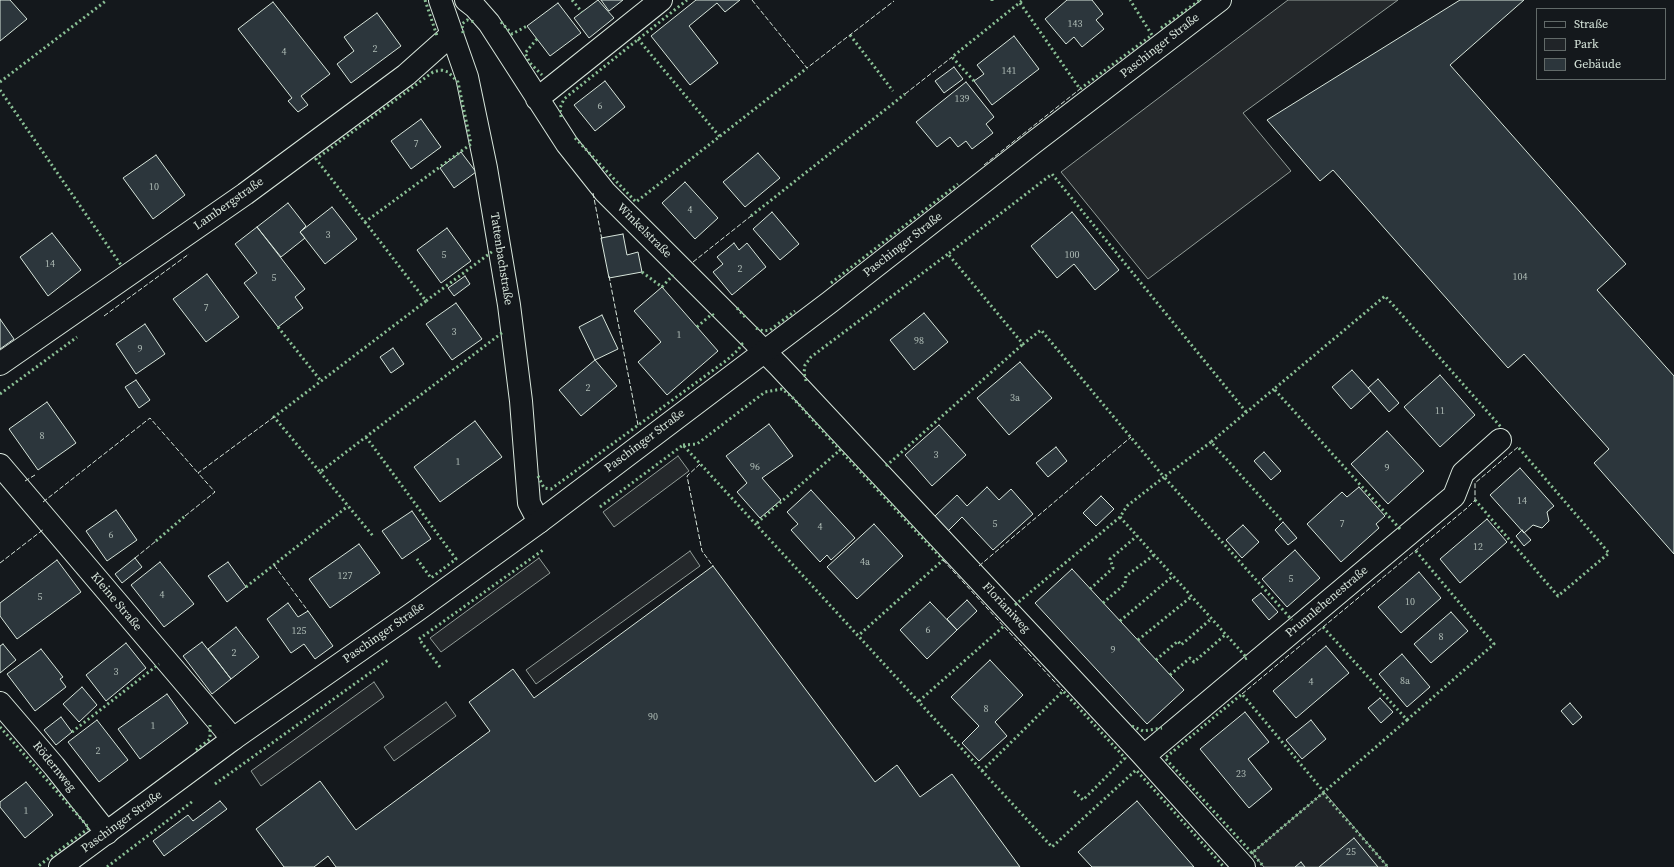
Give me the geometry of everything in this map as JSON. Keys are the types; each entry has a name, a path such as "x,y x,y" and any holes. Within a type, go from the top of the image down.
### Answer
{"street":[{"name":"Tattenbachstraße","path":"440,0 467,77 494,214 509,305 521,401 529,503 539,522"},
{"name":"Winkelstraße","path":"466,0 489,22 567,144 605,192 764,352"},
{"path":"537,99 661,0"},
{"name":"Paschinger Straße","path":"60,867 233,739 416,611 539,522 764,352 1220,0"},
{"name":"Lambergstraße","path":"0,364 251,189 406,75 452,34"},
{"name":"Florianiweg","path":"764,352 1144,756 1244,867"},
{"name":"Prunnlehenestraße","path":"1144,756 1454,496 1463,473 1500,440"},
{"name":"Kleine Straße","path":"0,465 233,739"},
{"name":"Rödernweg","path":"0,703 54,766 107,833"}],"green space":[{"path":"1324,792 1388,867 1264,867 1252,853"}],"shaded area":[{"path":"1288,0 1398,0 1243,113 1291,171 1148,279 1061,172"},
{"path":"678,456 689,471 614,527 603,512"},
{"path":"690,551 700,566 536,684 526,670"},
{"path":"539,558 550,573 441,652 430,638"},
{"path":"374,682 384,697 261,786 251,771"},
{"path":"446,702 456,716 394,761 384,747"}],"building":[{"path":"0,0 10,0 27,19 0,41"},
{"path":"598,0 614,18 589,38 574,18"},
{"path":"601,0 623,0 609,11"},
{"path":"696,0 740,0 725,12 717,3 689,26 718,63 690,85 651,36"},
{"path":"1067,0 1092,0 1103,14 1096,20 1104,29 1082,47 1074,37 1066,44 1045,19"},
{"path":"1460,0 1524,0 1450,65 1626,264 1597,290 1674,376 1674,554 1594,463 1609,449 1524,354 1508,368 1333,170 1320,181 1267,120"},
{"path":"273,2 330,74 301,96 308,105 298,112 288,101 292,98 238,29"},
{"path":"558,3 581,33 550,56 527,26"},
{"path":"377,13 401,46 351,83 337,64 354,51 344,37"},
{"path":"1014,36 1039,69 992,105 974,81 984,74 977,65"},
{"path":"954,67 963,79 944,93 935,81"},
{"path":"605,81 625,107 595,131 574,105"},
{"path":"966,82 994,117 986,124 993,133 972,149 966,141 958,147 950,137 937,147 916,122"},
{"path":"421,119 441,147 411,169 391,141"},
{"path":"461,152 476,172 454,188 440,168"},
{"path":"758,153 780,178 745,207 723,182"},
{"path":"156,155 185,195 153,219 123,178"},
{"path":"685,182 718,218 695,239 662,203"},
{"path":"288,203 306,226 300,232 305,238 281,257 257,227"},
{"path":"332,207 357,239 325,264 300,232"},
{"path":"772,212 799,244 780,260 753,229"},
{"path":"1072,212 1119,270 1095,290 1074,264 1057,278 1031,246"},
{"path":"257,227 305,289 295,297 303,308 278,327 244,283 257,273 235,244"},
{"path":"447,228 471,261 441,283 417,250"},
{"path":"52,233 81,270 48,296 20,257"},
{"path":"623,234 627,255 638,252 642,272 609,278 601,238"},
{"path":"734,243 739,250 747,243 766,267 732,295 713,272 723,264 717,257"},
{"path":"207,274 239,317 206,342 173,299"},
{"path":"465,276 470,284 454,296 448,288"},
{"path":"662,287 718,351 667,395 638,362 661,342 634,311"},
{"path":"456,303 482,339 452,360 426,324"},
{"path":"924,313 948,342 914,370 890,340"},
{"path":"602,315 618,349 595,360 579,327"},
{"path":"0,319 14,339 0,349"},
{"path":"145,324 165,354 136,374 116,344"},
{"path":"393,348 404,364 391,373 380,357"},
{"path":"595,360 617,386 581,416 559,390"},
{"path":"1020,362 1052,398 1009,435 977,398"},
{"path":"1352,370 1371,391 1351,409 1332,387"},
{"path":"1440,375 1475,415 1440,447 1404,407"},
{"path":"1378,379 1399,403 1389,412 1368,388"},
{"path":"136,380 150,400 139,408 125,387"},
{"path":"47,402 76,443 38,470 9,429"},
{"path":"475,421 502,457 440,502 414,467"},
{"path":"769,424 793,456 762,478 781,500 760,518 737,492 747,483 726,456"},
{"path":"939,425 966,455 932,486 905,455"},
{"path":"1387,431 1424,471 1388,504 1351,464"},
{"path":"1056,447 1067,461 1048,477 1036,463"},
{"path":"1264,452 1281,471 1271,480 1254,461"},
{"path":"1520,468 1554,506 1547,512 1549,521 1542,528 1533,525 1524,533 1490,495"},
{"path":"987,487 999,500 1011,489 1033,514 993,550 962,517 948,531 935,516 957,495 967,506"},
{"path":"1359,487 1385,516 1376,524 1379,528 1341,562 1307,524 1342,492 1347,497"},
{"path":"811,490 855,538 831,560 827,555 820,562 791,530 798,524 787,512"},
{"path":"1101,496 1114,509 1096,526 1083,513"},
{"path":"116,510 137,540 107,561 86,531"},
{"path":"412,511 431,539 402,559 382,531"},
{"path":"1487,519 1507,542 1460,583 1440,559"},
{"path":"1283,522 1297,538 1288,545 1275,530"},
{"path":"874,524 903,556 857,599 827,567"},
{"path":"1243,525 1259,542 1242,558 1226,540"},
{"path":"1522,530 1531,540 1524,546 1516,536"},
{"path":"359,544 380,573 330,608 309,579"},
{"path":"1295,550 1320,578 1287,607 1262,579"},
{"path":"135,558 142,567 122,583 115,574"},
{"path":"57,560 81,592 17,639 0,616 0,603"},
{"path":"160,562 194,604 164,627 131,585"},
{"path":"228,562 246,587 227,602 208,576"},
{"path":"713,566 875,782 897,765 920,797 952,774 1020,867 336,867 328,856 314,867 284,867 256,829 320,781 356,830 490,731 469,702 513,669 534,698"},
{"path":"1072,569 1184,690 1147,724 1035,603"},
{"path":"1419,572 1441,598 1401,633 1378,607"},
{"path":"1261,593 1278,612 1269,620 1252,600"},
{"path":"967,600 977,611 957,630 947,619"},
{"path":"930,602 957,630 927,659 900,630"},
{"path":"288,603 298,617 308,611 333,646 315,659 304,644 291,653 267,619"},
{"path":"1451,612 1468,631 1431,663 1414,644"},
{"path":"236,627 259,657 231,679 208,649"},
{"path":"202,642 231,679 212,694 183,656"},
{"path":"126,643 146,668 106,701 86,675"},
{"path":"3,644 16,660 0,673 0,646"},
{"path":"1326,646 1349,673 1296,718 1273,691"},
{"path":"41,649 63,677 60,679 66,687 35,711 7,674"},
{"path":"1402,654 1430,687 1407,707 1379,674"},
{"path":"990,660 1023,695 995,722 1007,736 979,761 962,743 979,726 951,697"},
{"path":"82,687 97,705 79,722 63,704"},
{"path":"167,694 188,723 140,759 118,729"},
{"path":"1380,698 1393,712 1381,723 1368,708"},
{"path":"1570,703 1582,717 1573,725 1561,711"},
{"path":"1245,712 1269,742 1248,759 1272,789 1249,808 1200,749"},
{"path":"61,717 72,732 56,745 44,730"},
{"path":"97,720 128,760 99,782 68,742"},
{"path":"1311,720 1326,739 1302,759 1286,740"},
{"path":"26,782 53,815 25,838 0,807 0,802"},
{"path":"220,801 227,809 164,856 153,841 188,815 193,821"},
{"path":"1137,801 1194,867 1092,867 1078,852"},
{"path":"1354,838 1378,867 1319,867"},
{"path":"1301,862 1305,867 1295,867"}],"hedge":[{"path":"0,82 107,0"},
{"path":"425,0 437,36"},
{"path":"572,0 582,12"},
{"path":"561,117 560,108 564,99 687,0"},
{"path":"974,81 952,57 1023,0"},
{"path":"1020,3 1080,89 1152,35 1130,0"},
{"path":"1161,28 1200,0"},
{"path":"463,33 462,24 467,20 475,22"},
{"path":"501,22 512,34 527,26"},
{"path":"850,35 893,91"},
{"path":"537,39 525,53 530,63 542,75"},
{"path":"638,39 720,137"},
{"path":"575,138 636,202 807,68"},
{"path":"441,70 448,72 458,82 471,144 365,222 316,159 433,72 441,70"},
{"path":"0,90 121,265"},
{"path":"751,216 905,94"},
{"path":"1245,659 1247,658 1120,517 1127,506 1164,477 1041,330 1023,344 948,254 1052,174 1247,413"},
{"path":"831,283 958,184"},
{"path":"365,222 426,301 493,251"},
{"path":"806,381 804,373 805,365 811,357 948,254"},
{"path":"642,272 662,287 673,275"},
{"path":"1400,529 1274,389 1385,296 1501,427"},
{"path":"426,301 274,417 320,472 503,332"},
{"path":"737,308 745,317"},
{"path":"756,328 763,331 770,330 795,311"},
{"path":"697,327 712,314 714,316"},
{"path":"278,327 321,381"},
{"path":"0,394 77,337"},
{"path":"538,476 544,488 551,489 727,360 738,350 742,344 740,342"},
{"path":"886,466 1023,344"},
{"path":"683,445 697,444 765,392 782,389 792,397 840,450"},
{"path":"1274,389 1211,442 1283,522"},
{"path":"366,437 456,559 431,578 417,559"},
{"path":"1211,442 1164,477 1292,620"},
{"path":"600,507 683,445 1052,847 1136,770 1224,867"},
{"path":"1475,500 1558,596 1609,553 1518,447"},
{"path":"757,523 840,450 943,560 859,635"},
{"path":"320,472 373,536"},
{"path":"246,587 348,506"},
{"path":"156,541 185,516"},
{"path":"1015,605 1120,517"},
{"path":"1090,589 1113,568 1110,559 1137,536"},
{"path":"440,667 419,639 543,550"},
{"path":"1407,720 1494,644 1415,550"},
{"path":"1103,603 1125,584 1126,576 1154,555"},
{"path":"1120,621 1173,576"},
{"path":"1138,640 1191,597"},
{"path":"1156,660 1178,641 1181,645 1211,619"},
{"path":"919,701 1004,626"},
{"path":"1323,627 1407,720 1324,792 1252,853 1165,758 1242,694 1324,792"},
{"path":"1170,675 1190,658 1194,662 1225,635"},
{"path":"215,784 388,660"},
{"path":"72,732 159,664"},
{"path":"982,771 1063,691 1125,758 1083,800 1073,790"},
{"path":"196,750 210,739 210,725"},
{"path":"1132,726 1143,731 1162,728"},
{"path":"0,727 89,828 37,867"},
{"path":"1323,793 1388,867"},
{"path":"107,867 193,801"},
{"path":"1253,852 1252,853 1264,867"}],"fence":[{"path":"752,0 807,68 894,1"},
{"path":"905,94 952,57"},
{"path":"984,165 1080,89"},
{"path":"593,193 602,240"},
{"path":"693,262 751,216"},
{"path":"104,316 189,254"},
{"path":"609,276 638,425"},
{"path":"185,516 215,492 198,473 274,417"},
{"path":"43,502 150,418 198,473"},
{"path":"979,566 1131,437"},
{"path":"1242,694 1467,508 1475,500 1475,483 1518,447"},
{"path":"700,464 687,476 702,551 713,566"},
{"path":"25,481 35,475"},
{"path":"0,563 44,529"},
{"path":"135,558 156,541"},
{"path":"943,560 1063,691"},
{"path":"274,565 308,611"}]}
